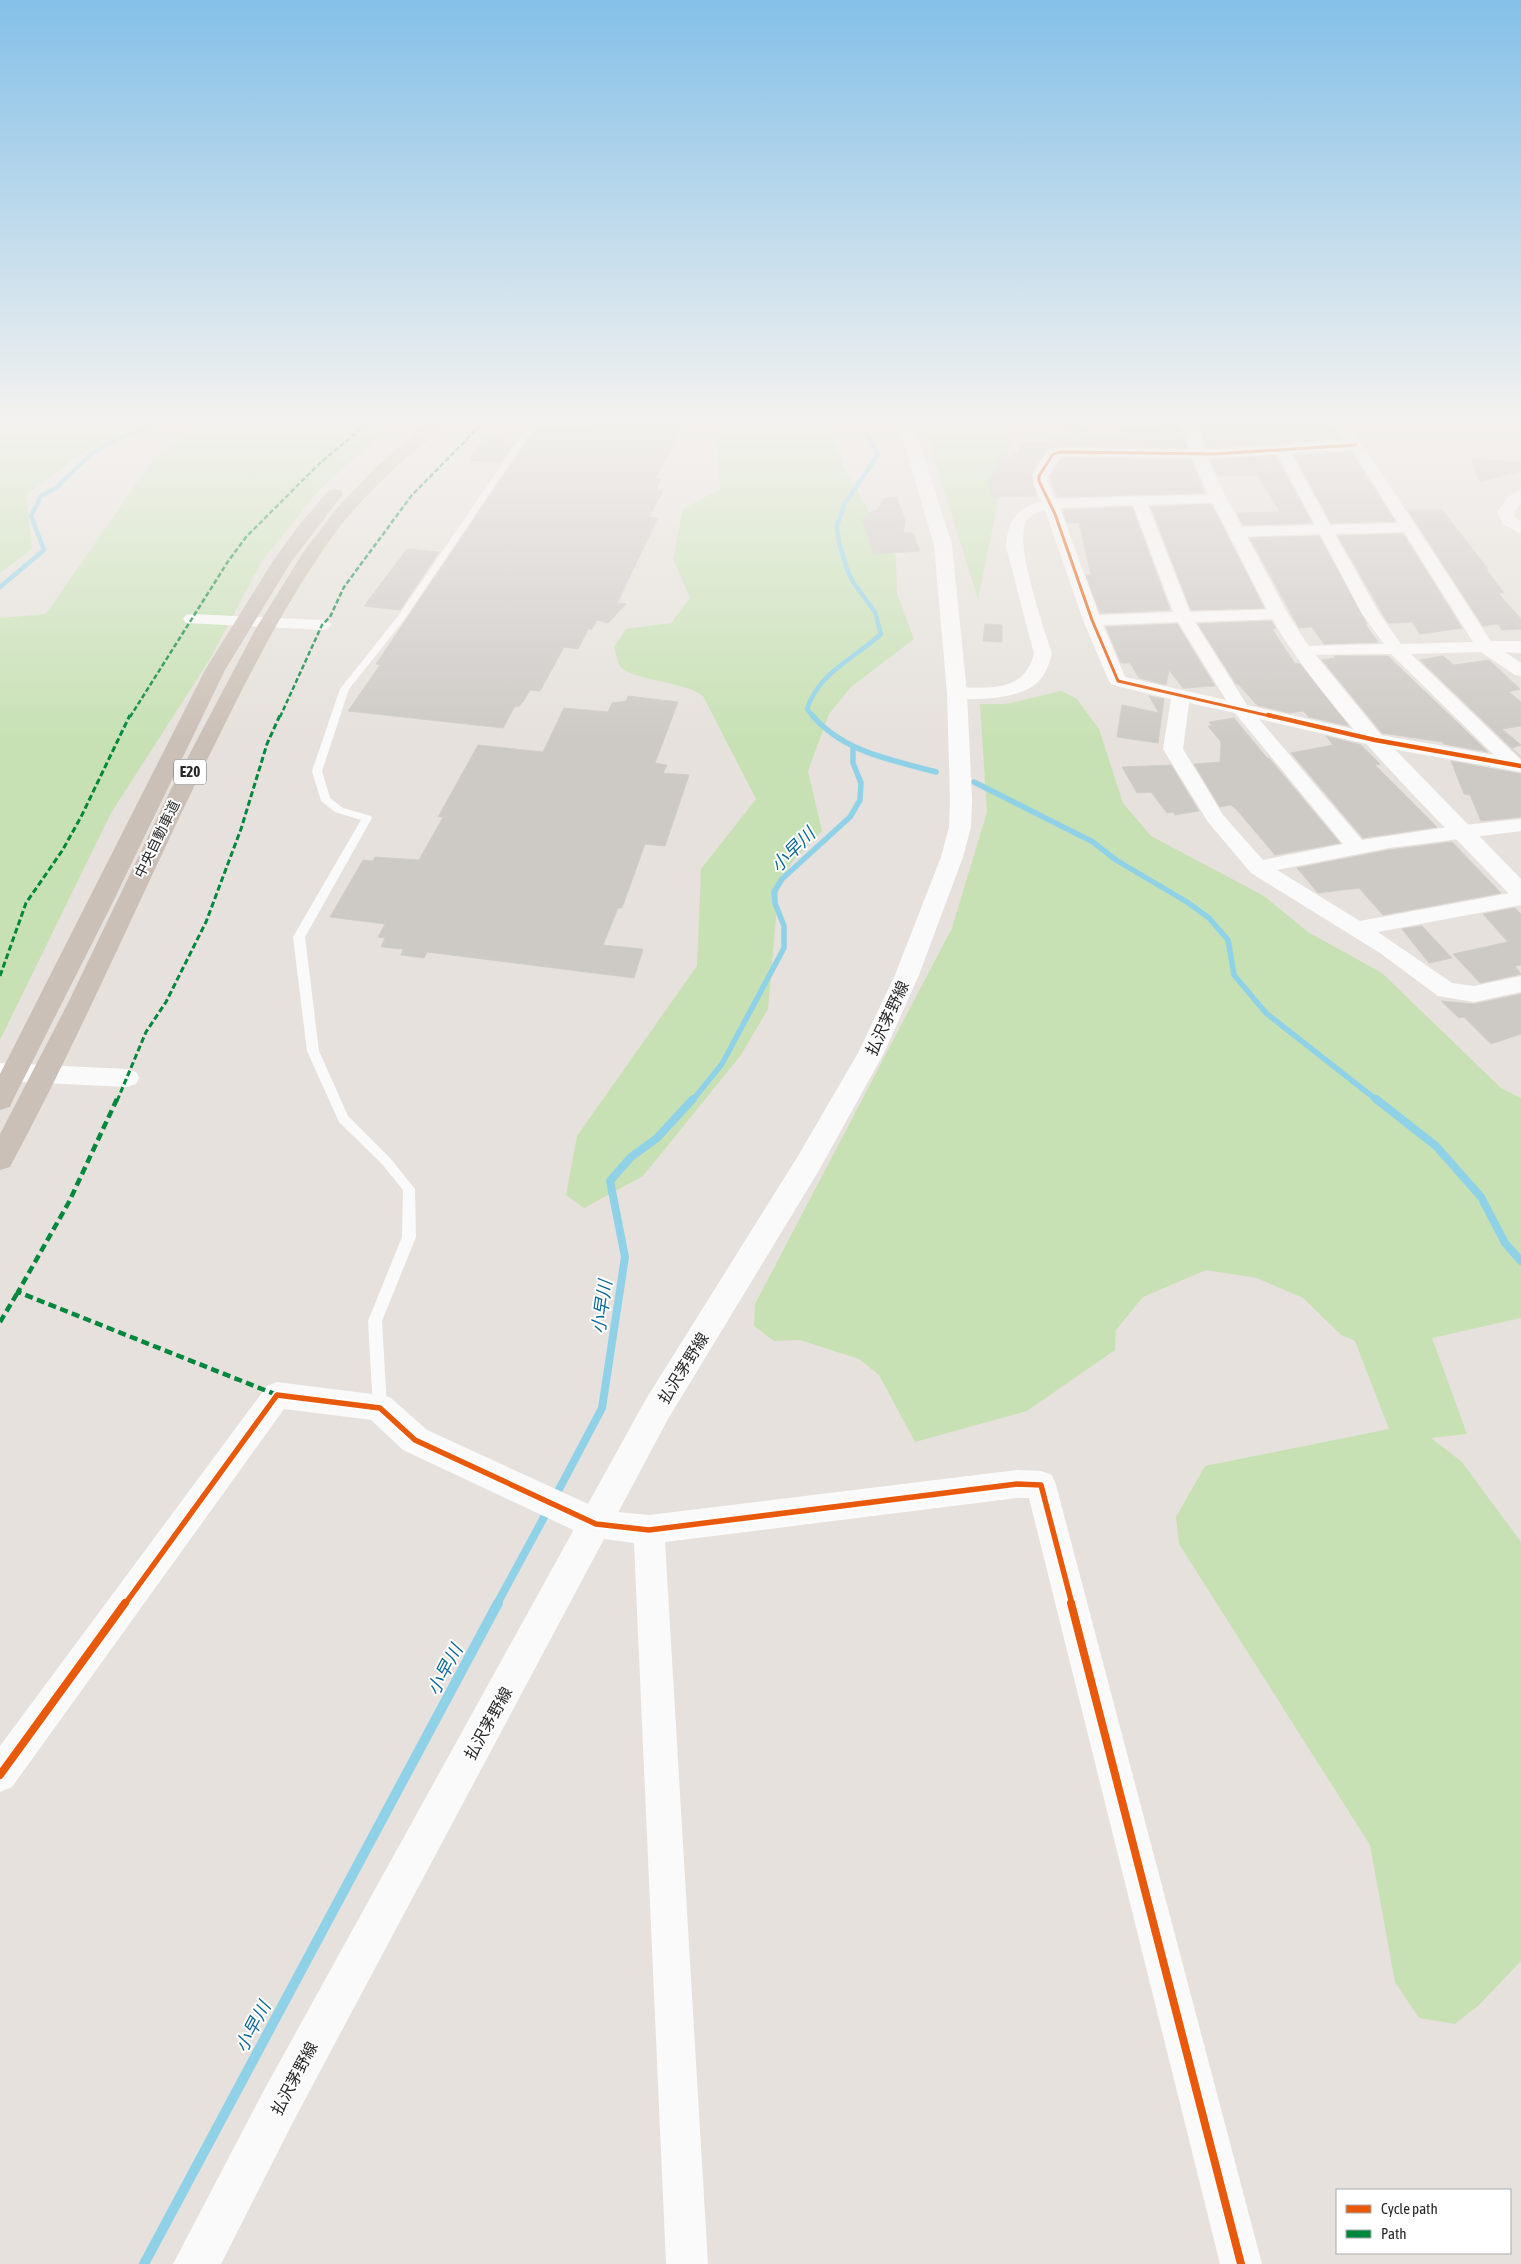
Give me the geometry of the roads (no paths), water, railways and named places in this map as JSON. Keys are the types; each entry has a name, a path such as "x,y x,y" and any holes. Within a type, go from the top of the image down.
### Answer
{"highway":[{"name":"中央自動車道","path":"0,1100 98,908 178,743 236,633 306,529"},
{"name":"中央自動車道","path":"0,1159 68,1028 174,804 255,646 295,577 329,529"}],"main road":[{"name":"払沢茅野線","path":"196,2264 278,2107 657,1409 808,1164 871,1053 907,975 952,857 960,827 961,799 957,693 943,545 938,529"},
{"path":"1236,529 1278,614 1302,651 1375,740 1521,893"},
{"path":"1485,647 1521,647"},
{"path":"380,1408 415,1440 596,1524"}],"street":[{"path":"957,693 997,692 1016,688 1032,680 1041,668 1043,654 1014,547 1015,529"},
{"path":"1060,529 1092,620 1118,681 1375,740 1518,766"},
{"path":"1150,529 1183,617 1240,708 1356,846"},
{"path":"1324,529 1371,614 1396,649 1518,766"},
{"path":"1238,532 1338,529"},
{"path":"1408,529 1485,647 1521,671"},
{"path":"1092,620 1278,614"},
{"path":"197,619 319,626"},
{"path":"1302,651 1485,647"},
{"path":"1181,696 1173,749 1215,818 1258,868 1354,929 1388,948 1446,990 1474,994 1521,984"},
{"path":"1258,868 1356,846 1462,830 1521,826"},
{"path":"1354,929 1521,898"},
{"path":"0,1072 115,1076"},
{"path":"0,1775 277,1395 380,1408"},
{"path":"596,1524 649,1530 1017,1484 1042,1485 1240,2264"},
{"path":"649,1530 687,2264"}],"lane":[{"path":"380,1408 374,1320 409,1237 409,1189 386,1161 343,1119 313,1051 299,936 367,818 339,810 325,799 317,771 345,688 401,618 462,529"}],"waterway":[{"path":"0,587 44,550 36,529"},
{"name":"小早川","path":"814,717 807,709 820,685 838,667 881,634 875,612 853,582 847,569 839,543 837,529"},
{"path":"812,715 824,728 853,746 869,753 936,772"},
{"name":"小早川","path":"692,1101 722,1064 784,948 784,926 775,903 774,892 782,879 850,817 860,800 861,783 853,763 853,748"},
{"path":"974,782 1093,842 1116,860 1187,902 1209,918 1228,940 1234,975 1266,1013 1378,1101"},
{"name":"小早川","path":"555,1497 602,1408 625,1257 610,1181 631,1157 657,1138 693,1099"},
{"path":"1376,1099 1436,1146 1481,1197 1505,1243 1521,1261"},
{"name":"小早川","path":"497,1604 549,1508"},
{"name":"小早川","path":"144,2264 498,1603"}]}
